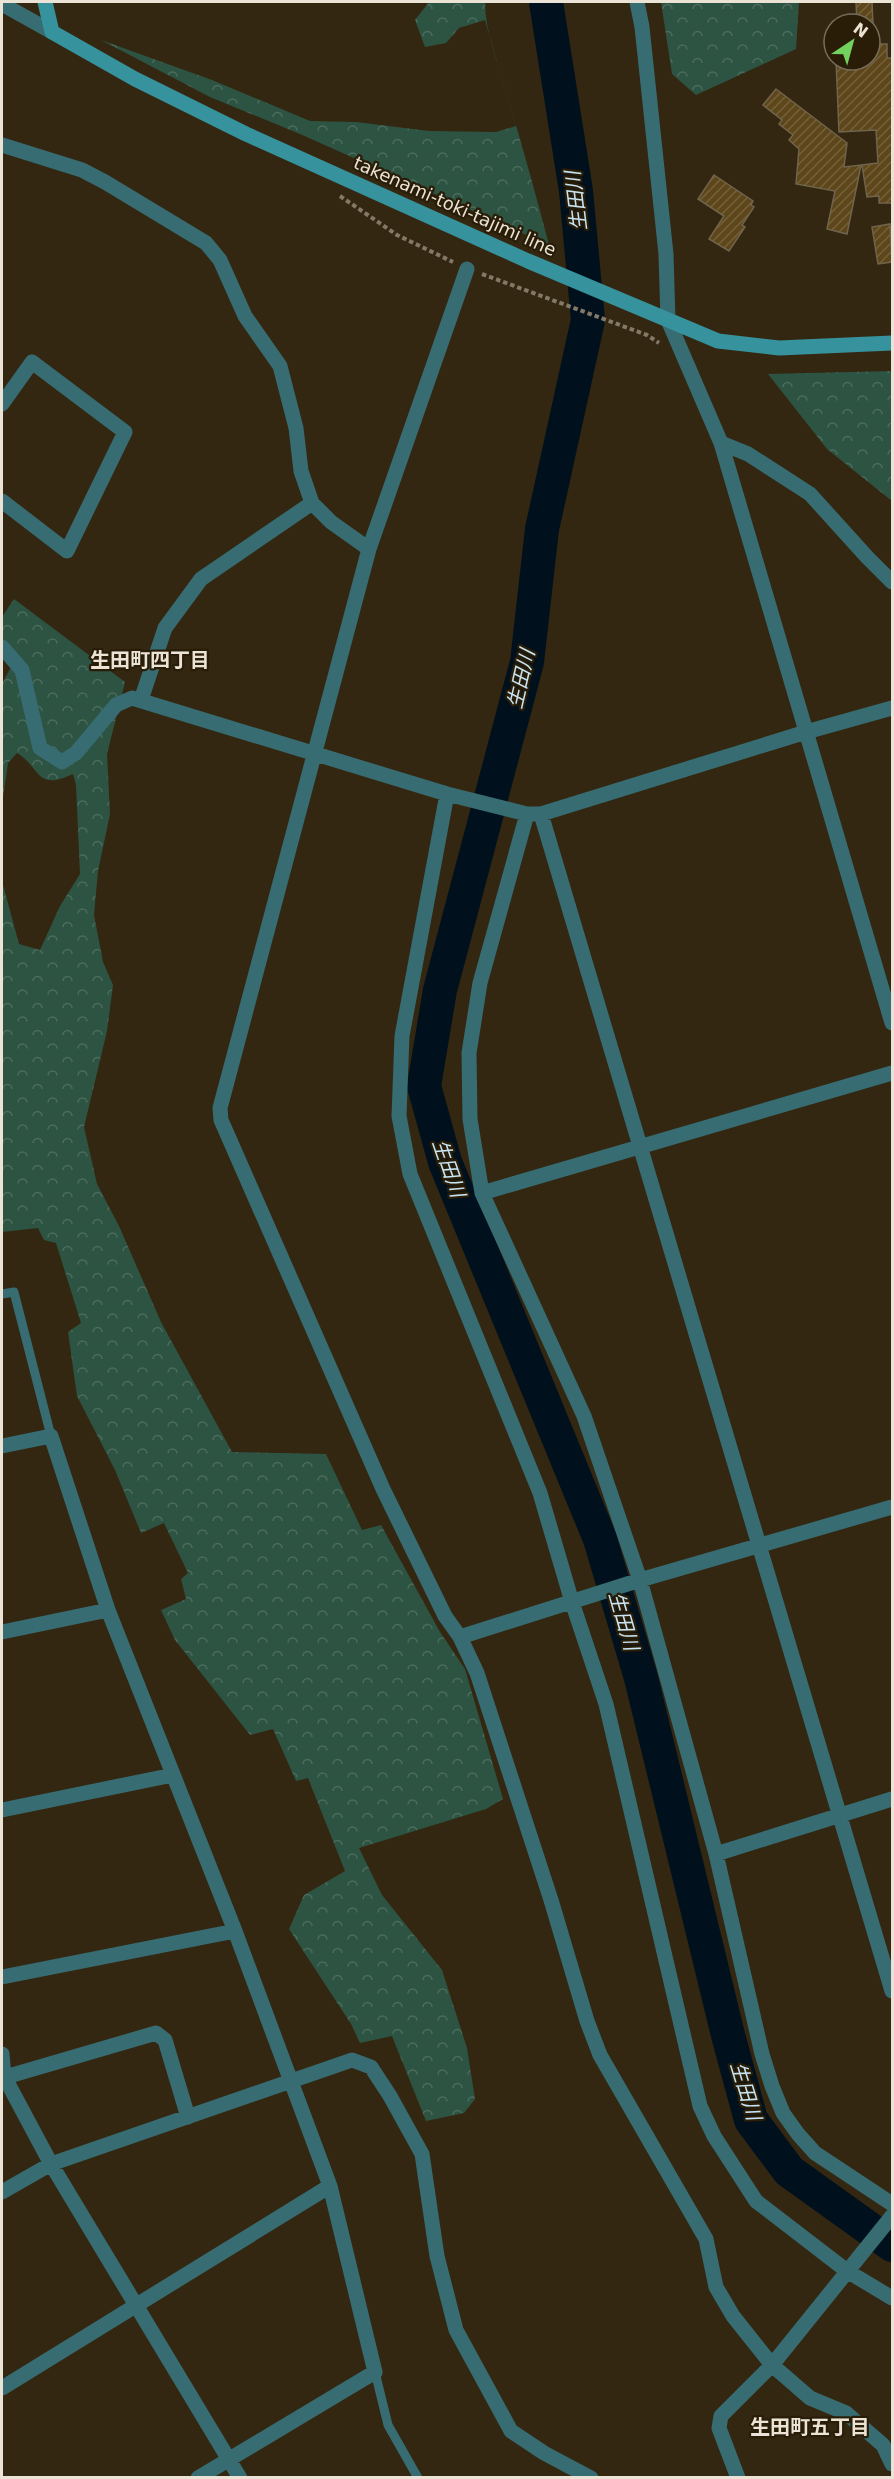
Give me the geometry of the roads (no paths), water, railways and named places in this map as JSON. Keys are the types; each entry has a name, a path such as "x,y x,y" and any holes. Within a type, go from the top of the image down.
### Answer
{"main road":[{"path":"45,2 52,32"},
{"name":"takenami-toki-tajimi line","path":"52,32 135,79 246,134 528,261 718,340 779,348 892,343"}],"street":[{"path":"637,2 642,27 666,254 668,320 721,443 892,1023"},
{"path":"2,4 52,32"},
{"path":"2,145 82,170 206,243 220,260 245,316 280,366 296,428 301,471 312,502 354,541 369,549"},
{"path":"467,269 369,549 316,755 220,1108 221,1120 383,1489 445,1616 460,1637 477,1673 551,1900 587,2021 600,2055 706,2239 716,2287 733,2316 772,2365 810,2398 846,2413 883,2445 892,2464"},
{"path":"2,404 32,362 125,432 67,551 2,501"},
{"path":"721,443 748,454 810,494 892,582"},
{"path":"141,700 165,628 201,579 312,502"},
{"path":"2,646 22,670 40,748 62,762 76,753 116,705 132,698 447,794 534,814 892,708"},
{"path":"447,794 402,1036 399,1116 410,1174 540,1493 572,1602 606,1704 700,2106 714,2136 756,2201 847,2271 892,2298"},
{"path":"534,814 641,1148 892,1991"},
{"path":"534,814 480,983 469,1053 470,1119 482,1193 584,1416 640,1580 716,1854 762,2054 783,2113 815,2153 892,2204"},
{"path":"482,1193 641,1148 892,1072"},
{"path":"2,1446 51,1436 108,1610 235,1931 330,2186 375,2372 198,2478"},
{"path":"460,1637 640,1580 892,1507"},
{"path":"2,1632 108,1610"},
{"path":"2,1810 173,1775"},
{"path":"716,1854 892,1799"},
{"path":"2,1977 235,1931"},
{"path":"3,2077 156,2033 165,2040 188,2117"},
{"path":"2,2054 3,2077 51,2164 240,2478"},
{"path":"2,2192 51,2164 352,2060 371,2067 422,2154 437,2256 456,2330 476,2368 511,2431 544,2453 591,2478"},
{"path":"2,2388 330,2186"},
{"path":"738,2478 719,2428 721,2416 772,2365 892,2216"}],"lane":[{"path":"2,1294 14,1292 51,1436"},
{"path":"375,2372 387,2425 418,2478"}],"waterway":[{"name":"生田川","path":"546,2 576,191 588,320 542,529 527,662 440,990 424,1086 445,1162 600,1539 641,1678 751,2120 789,2171 892,2245"}],"district":[{"name":"生田町四丁目","path":"150,660"},
{"name":"生田町五丁目","path":"810,2427"}]}
